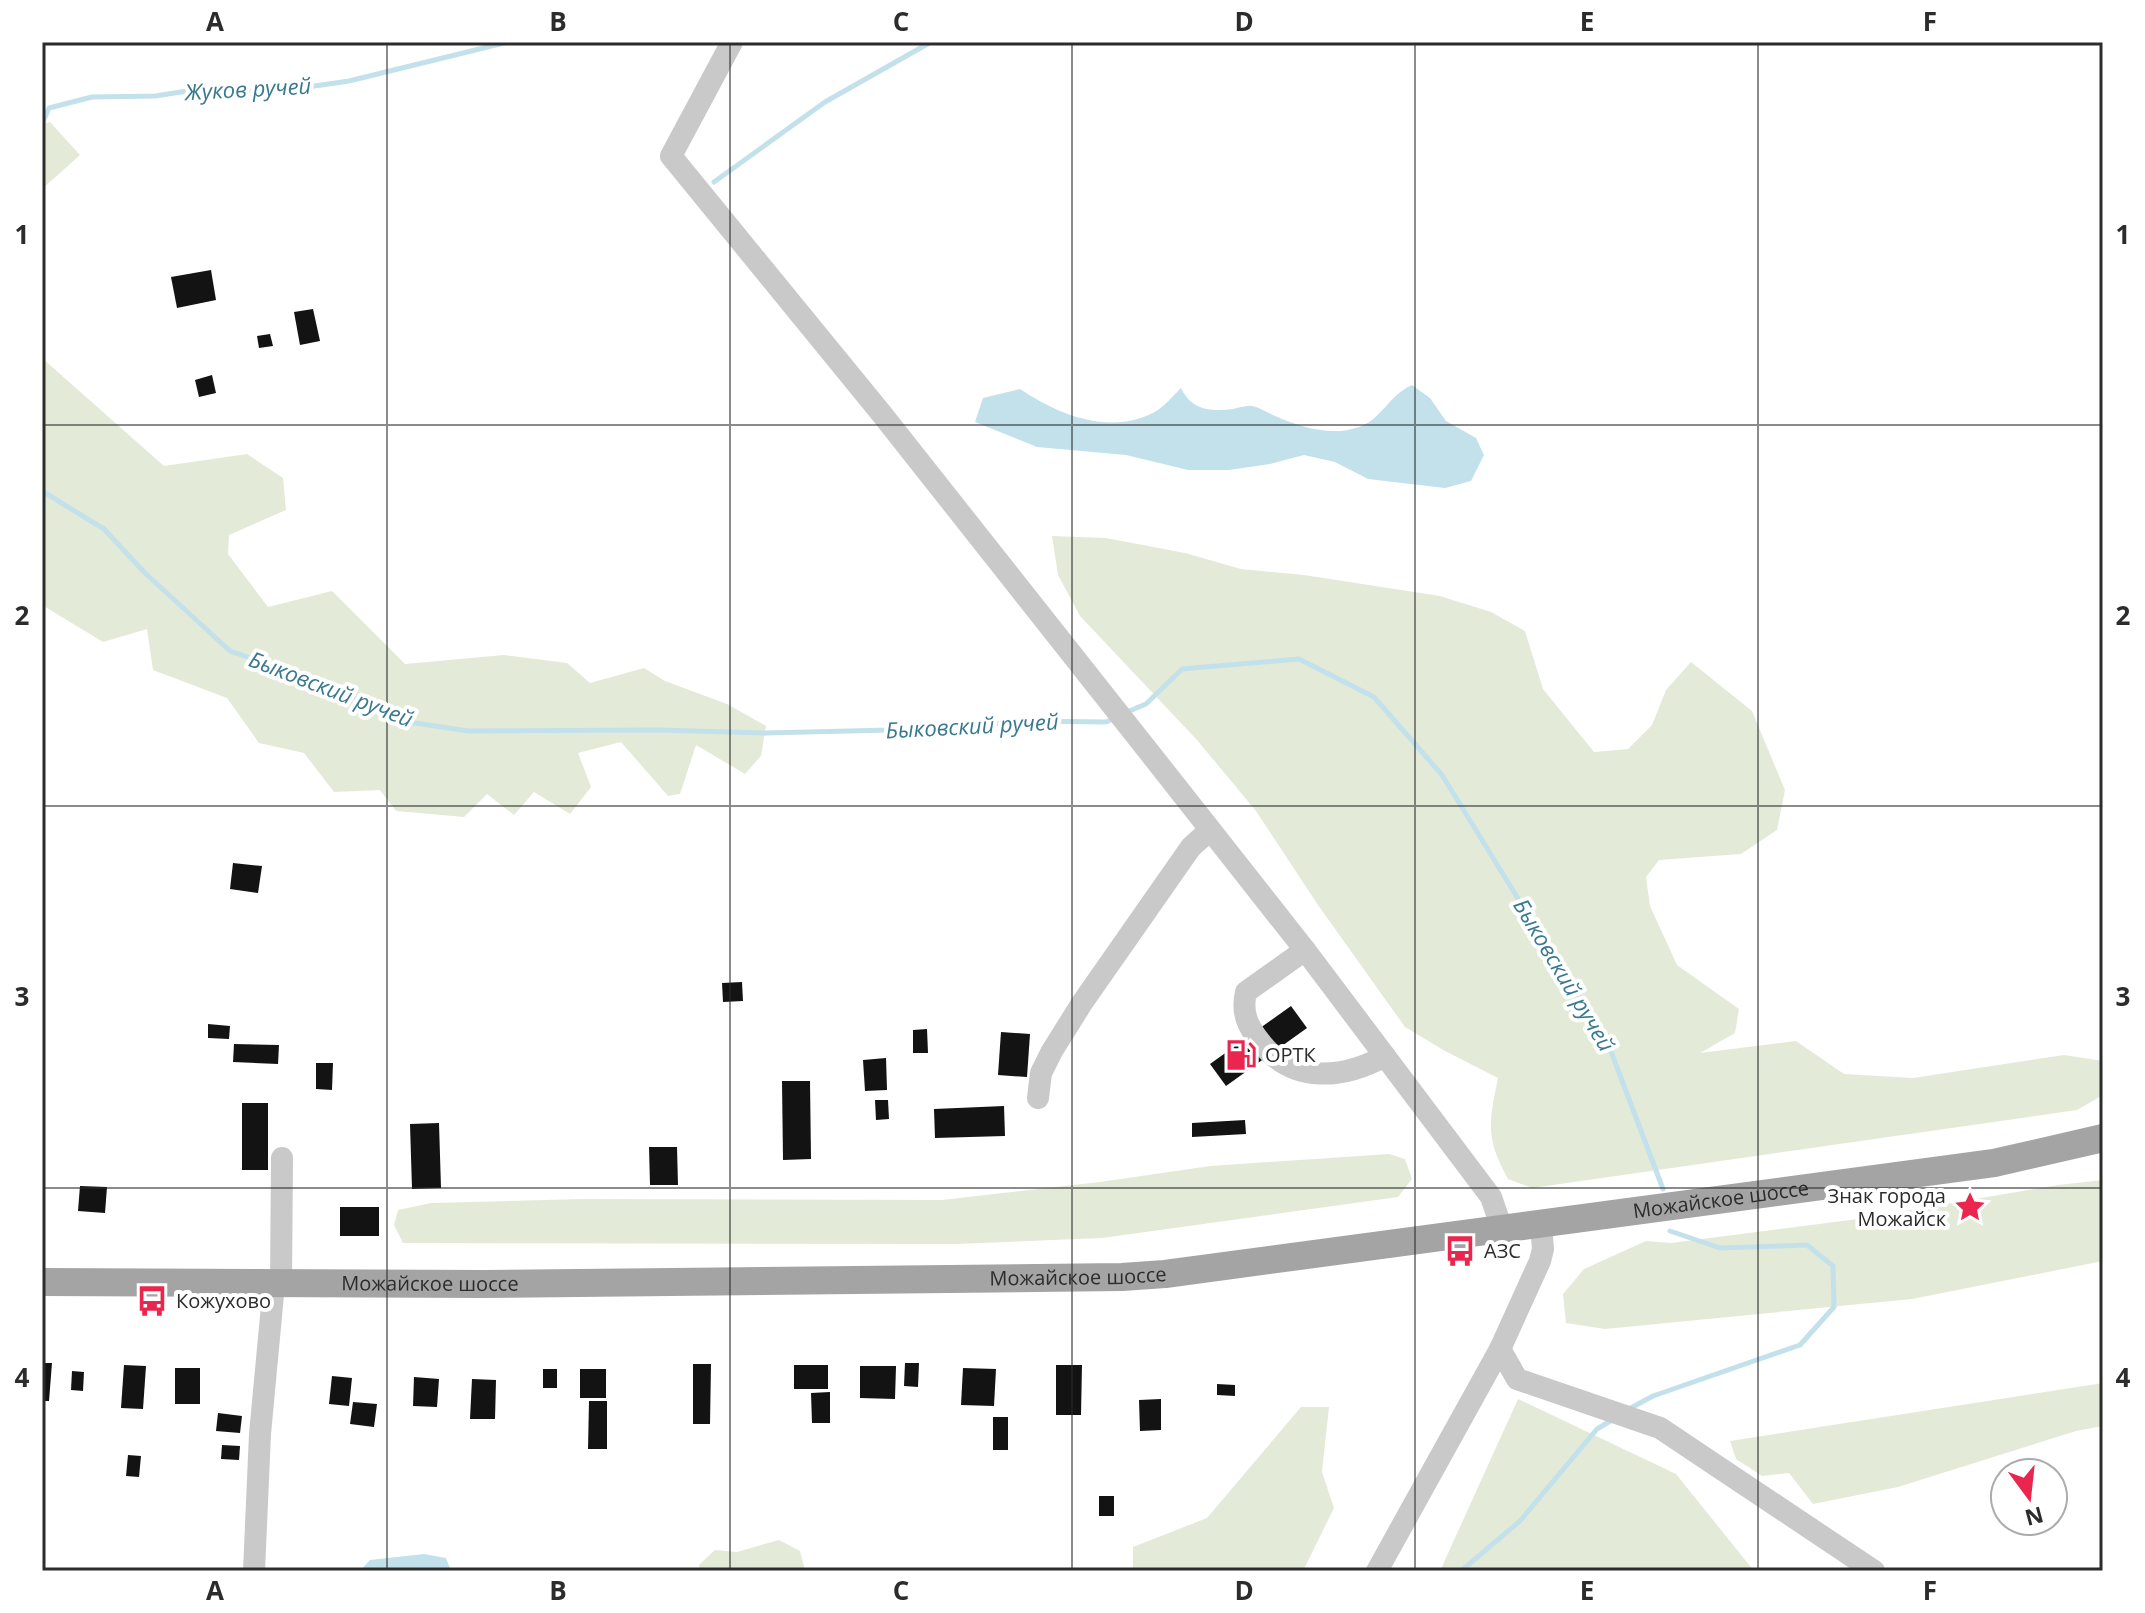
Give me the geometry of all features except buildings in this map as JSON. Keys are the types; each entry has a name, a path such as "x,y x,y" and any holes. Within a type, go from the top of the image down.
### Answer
{"main road":[{"name":"Можайское шоссе","path":"42,1282 277,1284 1122,1277 1165,1274 1994,1163 2103,1138"}],"street":[{"path":"732,42 671,156 881,413 1305,950 1491,1197 1502,1229"},
{"path":"1038,1098 1041,1073 1082,1003 1191,847 1210,830"},
{"path":"1305,950 1246,992 1242,1007 1253,1033 1280,1062 1311,1074 1350,1072 1385,1056"},
{"path":"254,1571 260,1434 277,1284 282,1158"},
{"path":"1377,1571 1500,1349 1540,1261 1543,1249 1541,1225"},
{"path":"1500,1349 1517,1379 1660,1428 1874,1571"}],"green space":[{"path":"50,122 80,155 42,189 42,124"},
{"path":"42,358 164,466 247,454 283,478 286,510 229,535 228,554 268,607 332,591 405,664 504,655 567,663 590,683 644,668 665,681 727,704 766,726 761,756 745,774 696,745 680,794 668,796 621,742 578,753 591,787 570,814 534,792 514,815 487,794 464,817 396,811 380,790 334,792 304,753 259,743 227,698 153,670 147,629 103,642 42,605"},
{"path":"1052,536 1106,538 1185,553 1241,569 1304,575 1440,596 1491,612 1525,631 1543,689 1594,752 1628,749 1652,725 1666,690 1691,662 1752,711 1785,790 1777,830 1741,854 1659,860 1646,877 1650,906 1677,965 1739,1009 1735,1033 1700,1053 1796,1041 1844,1074 1913,1078 2064,1055 2103,1061 2103,1095 2077,1110 1532,1188 1508,1179 1492,1141 1498,1078 1405,1027 1256,811 1197,740 1080,616 1058,575"},
{"path":"1389,1154 1405,1159 1412,1179 1398,1197 1102,1238 956,1244 403,1243 394,1225 398,1210 431,1203 582,1199 942,1200 1210,1166"},
{"path":"2103,1180 2103,1261 1912,1299 1605,1329 1566,1323 1563,1294 1584,1269 1646,1241 1671,1243 1858,1219"},
{"path":"2103,1383 2103,1426 2076,1431 1898,1487 1813,1504 1789,1473 1762,1476 1736,1459 1730,1441"},
{"path":"1518,1399 1676,1474 1754,1571 1440,1571"},
{"path":"1301,1407 1329,1407 1322,1472 1334,1508 1303,1571 1133,1571 1133,1547 1207,1518"},
{"path":"779,1540 800,1551 805,1571 700,1571 699,1565 715,1550 737,1552"}],"water":[{"path":"1412,385 1430,398 1446,421 1476,438 1484,455 1471,481 1445,488 1368,479 1335,462 1304,455 1229,470 1188,470 1126,455 1037,447 975,422 983,398 1020,389 1067,414 1101,422 1119,422 1153,413 1181,388 1190,401 1202,408 1225,410 1252,406 1306,427 1338,431 1367,424"},
{"path":"424,1554 446,1558 451,1571 360,1571 370,1560"}],"waterway":[{"name":"Жуков ручей","path":"42,124 49,108 92,97 155,96 207,88 266,93 349,81 508,42"},
{"path":"714,182 825,102 931,42"},
{"name":"Быковский ручей","path":"42,491 104,529 145,573 230,651 326,684 408,722 469,731 765,733 933,729 1026,721 1106,722 1115,718"},
{"name":"Быковский ручей","path":"1127,712 1146,704 1182,669 1299,659 1374,697 1442,775 1604,1033 1663,1189"},
{"name":"Быковский ручей","path":"1627,1410 1653,1396 1800,1345 1834,1307 1833,1266 1807,1245 1720,1248 1670,1231"},
{"name":"Быковский ручей","path":"1461,1571 1520,1521 1597,1429 1612,1420"}],"place":[{"name":"ОРТК","path":"1241,1055"},
{"name":"Знак города Можайск","path":"1970,1207"},
{"name":"АЗС","path":"1460,1251"},
{"name":"Кожухово","path":"152,1301"}]}
